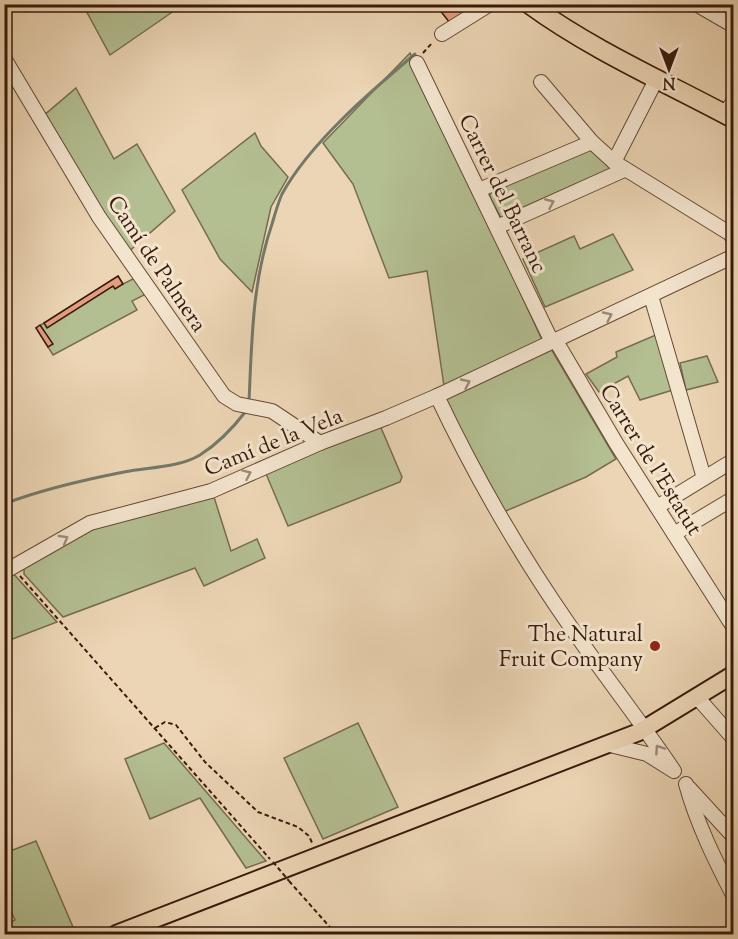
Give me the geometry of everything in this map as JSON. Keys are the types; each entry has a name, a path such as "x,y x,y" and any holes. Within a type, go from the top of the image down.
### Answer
{"highway":[{"path":"529,4 562,27 657,78 731,111"}],"main road":[{"path":"116,934 645,729 734,674"}],"street":[{"path":"442,34 490,4"},
{"path":"696,4 734,26"},
{"name":"Camí de Palmera","path":"4,58 99,217 224,396 237,404 273,411 320,443"},
{"name":"Carrer del Barranc","path":"417,63 554,342"},
{"path":"497,227 619,166 657,78"},
{"path":"541,82 592,142 619,166 734,238"},
{"path":"479,190 592,142"},
{"name":"Camí de la Vela","path":"9,570 90,524 211,491 320,443 437,396 734,256"},
{"path":"651,296 704,478"},
{"name":"Carrer de l'Estatut","path":"554,342 612,438 734,628"},
{"path":"437,396 465,454 516,543 569,625 674,771 734,837"},
{"path":"657,507 734,460"},
{"path":"674,534 734,498"},
{"path":"697,697 734,739"},
{"path":"606,744 647,754 674,771"},
{"path":"686,784 700,827 734,897"}],"path":[{"path":"417,63 429,45 442,34"},
{"path":"9,570 155,728 336,934"},
{"path":"155,728 165,722 176,725 205,762 258,812 298,827 309,836 313,845"}],"green space":[{"path":"83,4 184,4 110,55 83,5"},
{"path":"410,53 543,342 444,386 427,271 389,278 353,184 323,143"},
{"path":"76,88 114,159 137,144 175,211 127,253 42,117"},
{"path":"255,133 261,146 288,177 271,207 252,292 220,259 182,190"},
{"path":"584,149 595,150 610,169 501,218 490,197 490,192"},
{"path":"613,234 633,270 545,307 523,259 574,236 580,249"},
{"path":"118,276 123,284 135,278 146,294 132,301 137,310 53,355 36,328"},
{"path":"658,334 673,390 640,400 628,376 599,392 586,374 617,357 616,352"},
{"path":"550,347 616,459 586,477 501,513 442,400"},
{"path":"707,356 718,382 686,390 680,363"},
{"path":"379,423 402,477 400,482 288,526 264,469"},
{"path":"214,497 231,551 257,539 265,558 204,586 195,568 63,617 24,574 24,566 85,528"},
{"path":"11,571 57,622 5,642 4,575"},
{"path":"358,723 398,807 323,839 284,758"},
{"path":"164,743 266,861 246,868 200,798 150,819 125,759"},
{"path":"36,841 76,934 5,934 5,925 15,920 5,899 5,853"}],"building":[{"path":"435,4 479,4 450,23"},
{"path":"118,276 123,284 115,289 113,286 47,328 44,323"},
{"path":"40,325 53,344 48,347 36,328"}],"waterway":[{"path":"249,401 252,333 260,268 282,194 308,156 342,119 415,54"},
{"path":"4,504 78,482 173,465 191,459 219,440 246,411"}],"place":[{"name":"The Natural Fruit Company","path":"655,646"}]}
